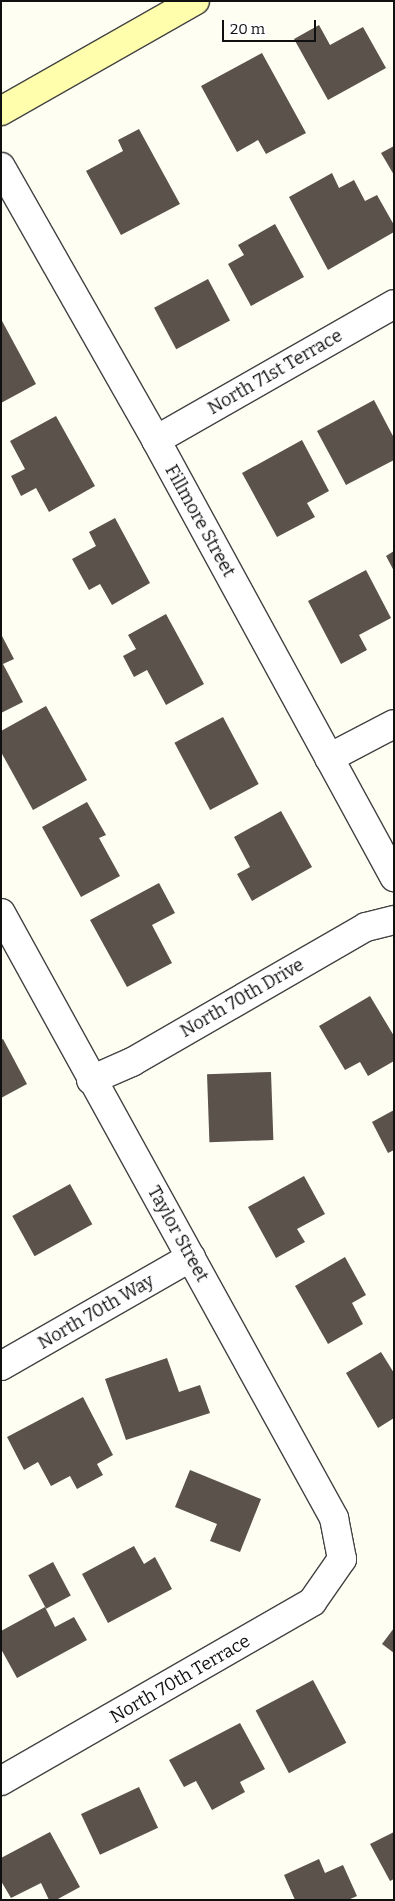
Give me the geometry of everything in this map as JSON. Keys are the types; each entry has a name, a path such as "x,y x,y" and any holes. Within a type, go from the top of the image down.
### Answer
{"street":[{"path":"1,111 195,1"},
{"name":"Fillmore Street","path":"1,167 156,440 394,877"},
{"name":"North 71st Terrace","path":"156,440 394,304"},
{"path":"329,758 394,724"},
{"name":"Taylor Street","path":"1,913 12,956 92,1080 334,1518 342,1559"},
{"name":"North 70th Drive","path":"92,1080 132,1062 366,927 394,920"},
{"name":"North 70th Way","path":"1,1366 191,1257"},
{"name":"North 70th Terrace","path":"1,1781 312,1602 342,1559"}],"building":[{"path":"319,25 330,45 363,27 386,68 328,100 294,39"},
{"path":"262,53 306,133 266,154 258,140 237,152 201,86"},
{"path":"139,129 180,204 121,235 86,171 123,151 118,140"},
{"path":"394,146 394,175 381,153"},
{"path":"332,173 339,188 354,180 365,201 377,195 394,225 394,232 328,270 289,197"},
{"path":"275,224 304,277 251,306 228,264 244,255 238,245"},
{"path":"208,279 230,320 176,349 154,308"},
{"path":"1,319 36,384 1,403"},
{"path":"374,400 394,438 394,460 346,485 317,431"},
{"path":"56,416 95,486 49,512 36,488 21,496 11,476 25,469 10,441"},
{"path":"302,440 329,491 307,503 315,517 277,537 242,473"},
{"path":"115,518 150,583 112,605 100,584 89,590 72,559 96,546 89,532"},
{"path":"394,551 394,571 386,556"},
{"path":"366,570 391,618 359,635 367,650 341,664 308,601"},
{"path":"166,614 204,684 166,705 147,670 134,677 123,656 136,649 128,635"},
{"path":"1,634 14,659 3,664 23,702 1,713"},
{"path":"46,706 87,780 33,810 1,752 1,731"},
{"path":"223,717 259,784 210,810 174,743"},
{"path":"87,802 106,835 99,838 120,876 81,897 42,827"},
{"path":"281,811 312,867 252,901 237,874 250,867 234,837"},
{"path":"159,883 175,913 152,925 172,963 127,987 90,920"},
{"path":"370,996 394,1036 394,1061 368,1076 360,1062 345,1070 319,1026"},
{"path":"3,1039 27,1084 1,1098 1,1040"},
{"path":"271,1072 273,1140 209,1142 207,1074"},
{"path":"394,1110 394,1150 388,1153 372,1122"},
{"path":"304,1176 325,1214 297,1229 305,1242 276,1258 248,1207"},
{"path":"70,1184 92,1224 35,1256 12,1216"},
{"path":"345,1257 366,1295 352,1303 363,1324 328,1344 295,1286"},
{"path":"381,1352 394,1373 394,1418 378,1428 346,1373"},
{"path":"167,1358 179,1392 200,1385 210,1413 126,1440 105,1379"},
{"path":"83,1397 113,1455 97,1464 103,1475 77,1489 70,1476 51,1486 38,1462 24,1470 7,1437"},
{"path":"190,1470 261,1499 240,1552 210,1541 217,1524 175,1507"},
{"path":"134,1546 144,1564 155,1557 172,1589 108,1623 82,1574"},
{"path":"53,1562 71,1596 46,1609 28,1575"},
{"path":"45,1607 55,1627 74,1617 87,1640 17,1678 1,1649 1,1631"},
{"path":"394,1628 394,1653 382,1644"},
{"path":"313,1680 346,1743 289,1773 256,1711"},
{"path":"240,1723 265,1769 240,1782 245,1792 212,1810 196,1781 184,1787 169,1760"},
{"path":"139,1787 158,1828 100,1855 81,1814"},
{"path":"50,1832 80,1887 56,1900 49,1900 41,1883 11,1898 1,1881 1,1858"},
{"path":"394,1832 394,1879 390,1881 370,1844"},
{"path":"319,1859 325,1873 343,1865 357,1896 348,1900 295,1900 284,1875"}]}
